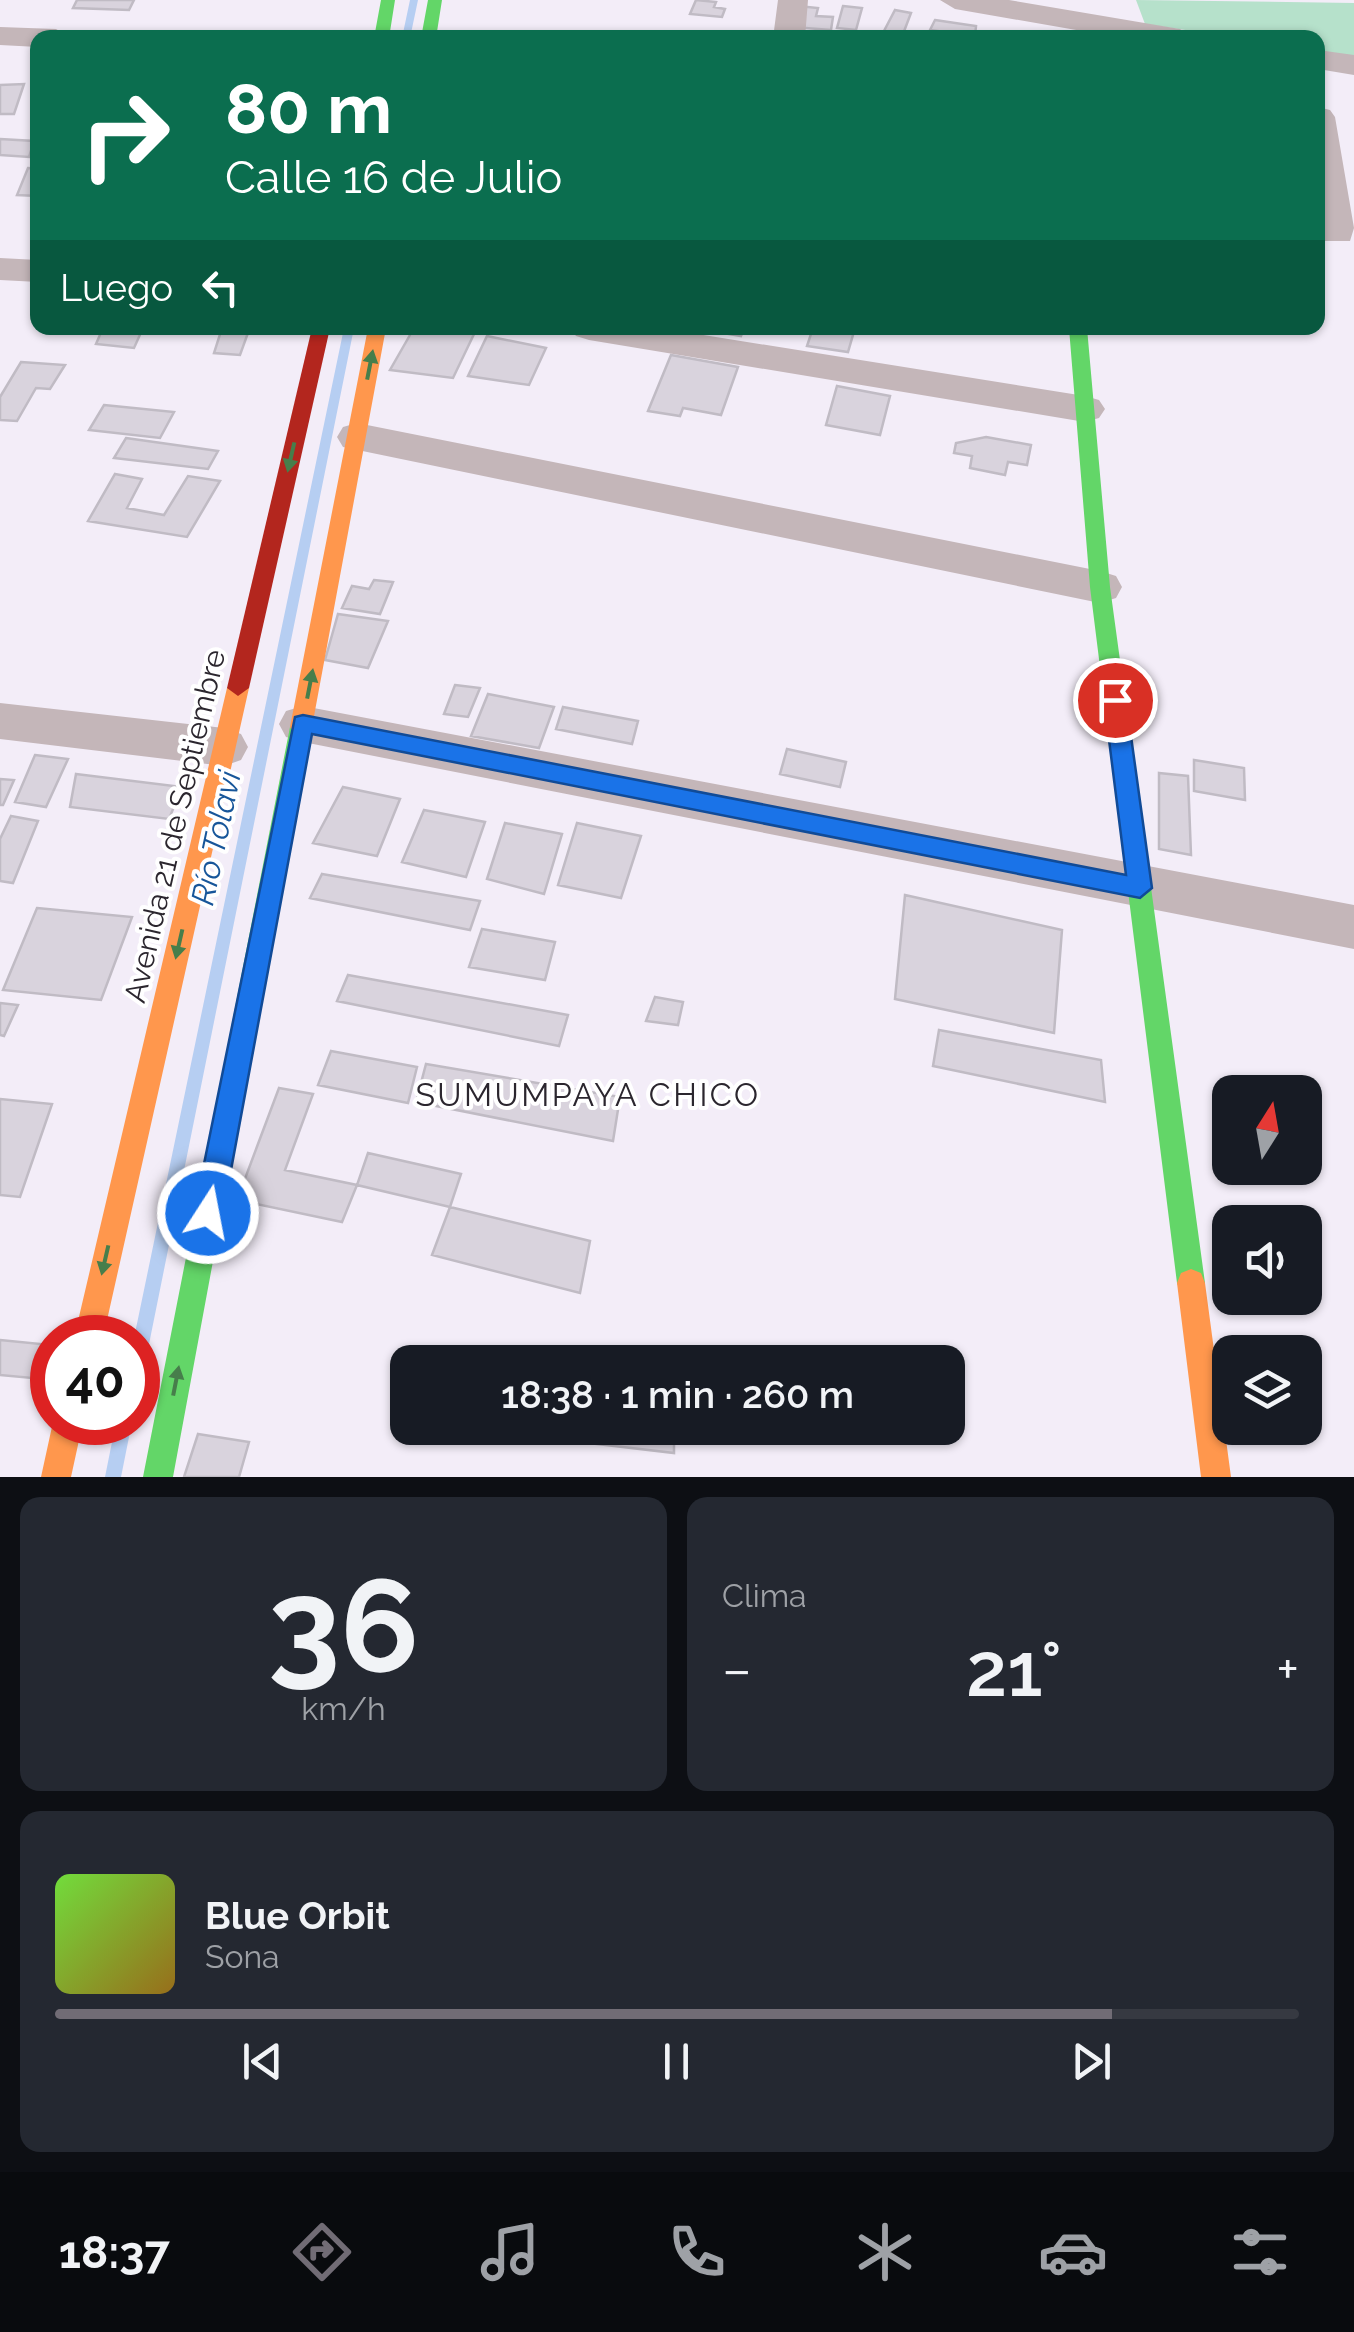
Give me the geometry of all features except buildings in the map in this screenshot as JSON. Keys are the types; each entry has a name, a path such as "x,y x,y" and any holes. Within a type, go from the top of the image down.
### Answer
{"street":[{"path":"382,30 388,0"},
{"path":"429,30 434,0"},
{"path":"790,30 793,0"},
{"path":"955,0 1133,30"},
{"path":"0,36 30,37"},
{"path":"1325,61 1354,66"},
{"path":"1325,206 1327,232"},
{"path":"0,269 30,271"},
{"name":"Avenida 21 de Septiembre","path":"93,1315 319,335"},
{"path":"158,1477 377,335"},
{"path":"632,335 1085,409"},
{"path":"1079,335 1100,587 1216,1477"},
{"path":"357,436 1100,587"},
{"path":"0,721 224,747"},
{"path":"303,724 1354,927"},
{"path":"56,1477 63,1445"}],"green space":[{"path":"1136,0 1354,3 1354,57 1325,52 1325,30 1185,30 1145,24"}],"waterway":[{"name":"Río Tolavi","path":"408,30 414,0"},
{"name":"Río Tolavi","path":"147,1315 348,335"},
{"name":"Río Tolavi","path":"113,1477 119,1445"}],"traffic: fast":[{"path":"382,30 388,0"},
{"path":"429,30 435,0"},
{"path":"1079,335 1100,587 1191,1283"},
{"path":"158,1477 301,727"}],"traffic: slow":[{"path":"301,727 376,335"},
{"path":"93,1315 238,688"},
{"path":"1191,1283 1216,1477"},
{"path":"56,1477 63,1445"}],"traffic: jam":[{"path":"238,688 319,335"}],"district":[{"name":"SUMUMPAYA CHICO","path":"588,1095"}],"route":[{"path":"208,1213 303,724 1140,888 1115,700"}]}
